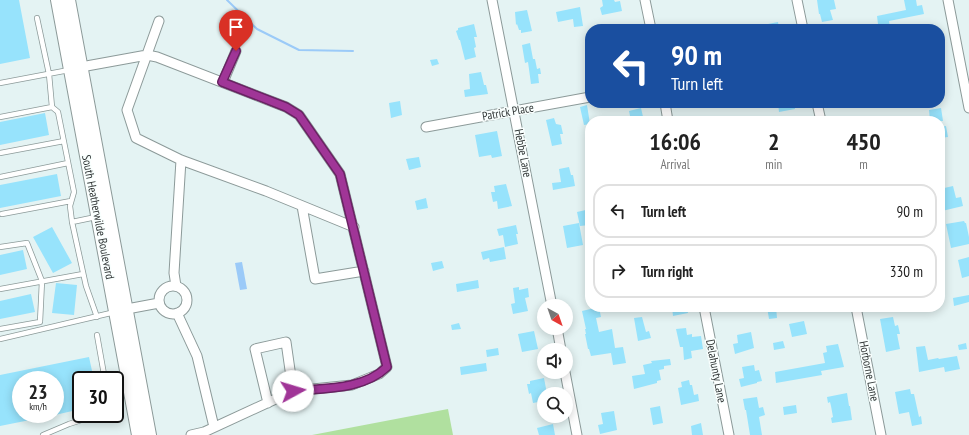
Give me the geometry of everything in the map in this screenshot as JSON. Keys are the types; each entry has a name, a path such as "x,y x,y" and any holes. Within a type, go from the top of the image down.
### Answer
{"main road":[{"name":"South Heatherwilde Boulevard","path":"57,0 75,68 127,309 150,435"},
{"name":"South Heatherwilde Boulevard","path":"69,0 75,68 98,217 138,435"},
{"path":"115,312 127,309"}],"street":[{"name":"Hebbe Lane","path":"492,0 551,299"},
{"path":"645,0 650,24"},
{"path":"797,0 802,24"},
{"path":"948,0 969,108"},
{"path":"159,21 127,110 136,138 181,160 354,227"},
{"path":"222,82 236,51"},
{"path":"75,68 146,55 157,56 286,107 299,115 340,174 387,367 379,374 352,385 293,391 214,427 191,435"},
{"name":"Patrick Place","path":"426,127 585,98"},
{"path":"176,286 174,274 181,160"},
{"path":"302,206 315,279 364,271"},
{"path":"176,286 184,291 187,299 184,308 177,314 164,311 159,303 158,298 167,287 176,286"},
{"path":"127,309 159,303"},
{"name":"Delahunty Lane","path":"705,312 729,435"},
{"name":"Horborne Lane","path":"857,312 881,435"},
{"path":"177,314 197,356 214,427"},
{"path":"268,403 255,349 286,342 293,391"},
{"path":"566,379 577,435"}],"lane":[{"path":"37,18 49,74 52,106 58,112 74,192 70,206 72,222 83,274 91,303 97,317"},
{"path":"0,83 75,68"},
{"path":"0,117 52,106"},
{"path":"0,153 64,141"},
{"path":"0,177 68,163"},
{"path":"2,214 71,201"},
{"path":"72,222 98,217"},
{"path":"0,247 27,243 42,282 40,322 0,329"},
{"path":"0,290 83,274"},
{"path":"0,339 115,312"},
{"path":"97,335 103,371"},
{"path":"43,435 72,423"}],"green space":[{"path":"448,409 453,435 312,435"}],"water":[{"path":"242,262 247,289 240,290 235,263"}],"building":[{"path":"0,0 19,0 30,58 0,64"},
{"path":"602,0 614,0 615,2 620,1 622,11 602,15 600,8 603,6"},
{"path":"817,0 834,0 836,9 830,10 833,20 822,22"},
{"path":"904,0 916,0 917,6 922,5 924,14 889,21 889,24 878,24 877,16 906,10"},
{"path":"580,7 583,26 574,27 573,19 558,22 556,12"},
{"path":"527,10 532,31 521,33 521,30 519,30 517,24 516,25 515,12"},
{"path":"778,22 778,24 768,24"},
{"path":"474,24 477,37 474,37 476,57 465,60 456,31 458,28"},
{"path":"530,43 533,59 535,59 537,69 540,68 541,74 538,74 539,83 531,84 528,62 525,63 522,45"},
{"path":"437,59 439,64 432,66 430,60"},
{"path":"481,72 488,94 465,97 464,90 470,89 469,74"},
{"path":"400,101 402,115 391,118 389,103"},
{"path":"585,106 585,108 587,108 589,116 585,116 585,125 584,125 580,107"},
{"path":"641,108 643,116 630,116 629,111"},
{"path":"779,108 795,108 795,109 779,112"},
{"path":"941,108 942,116 930,116 929,110"},
{"path":"45,113 49,135 0,145 0,122"},
{"path":"554,118 556,124 561,125 563,134 560,134 562,144 552,146 546,120"},
{"path":"946,126 948,137 945,137"},
{"path":"497,131 502,156 492,158 491,155 479,157 475,135"},
{"path":"419,157 421,167 409,170 406,159"},
{"path":"569,167 571,175 573,175 575,186 553,190 552,183 561,182 559,169"},
{"path":"57,174 61,196 0,208 0,185"},
{"path":"506,184 512,206 498,209 497,201 493,202 491,192 495,192 494,186"},
{"path":"953,186 956,198 961,197 963,206 945,210 945,188"},
{"path":"426,198 428,208 417,210 415,201"},
{"path":"585,210 585,225 580,226 577,212"},
{"path":"964,221 966,223 969,244 951,248 946,224"},
{"path":"579,223 583,245 567,248 563,226"},
{"path":"516,225 518,244 505,247 503,235 499,236 497,229"},
{"path":"52,227 72,263 53,273 33,237"},
{"path":"504,247 506,259 490,262 489,258 483,260 481,252"},
{"path":"23,250 27,269 0,275 0,255"},
{"path":"969,257 969,276 962,278 958,260"},
{"path":"442,261 444,268 433,271 431,263"},
{"path":"478,280 479,288 457,292 456,284"},
{"path":"56,283 77,285 74,315 52,313"},
{"path":"519,287 519,290 528,288 529,297 525,298 528,311 513,314 511,304 515,303 513,288"},
{"path":"31,294 35,312 0,319 0,301"},
{"path":"969,295 969,302 954,306 953,298"},
{"path":"582,311 600,312 601,317 596,318 599,332 612,329 615,348 623,347 626,363 613,365 611,353 591,356 585,334 586,329"},
{"path":"673,312 688,312 688,313 673,316"},
{"path":"768,312 776,312 777,318 769,319"},
{"path":"642,317 646,332 649,331 651,338 638,341 634,318"},
{"path":"893,317 895,326 898,325 900,334 897,334 900,349 886,352 880,319"},
{"path":"804,321 807,334 792,337 789,324"},
{"path":"459,323 461,329 452,330 451,325"},
{"path":"686,328 687,335 692,334 692,337 701,336 703,349 691,351 692,358 684,360 683,347 680,347 676,329"},
{"path":"534,331 537,349 522,352 518,334"},
{"path":"751,332 754,348 735,354 733,344 738,343 737,335"},
{"path":"783,341 785,348 774,350 773,343"},
{"path":"966,343 967,349 959,350 958,345"},
{"path":"838,344 844,367 821,371 822,375 776,383 775,372 825,363 823,353 827,352 826,346"},
{"path":"925,346 928,360 957,356 960,369 945,372 944,367 919,372 916,347"},
{"path":"498,348 499,355 487,357 486,350"},
{"path":"89,357 92,371 72,371 72,411 64,413 64,371 20,371"},
{"path":"670,359 671,365 664,366 664,369 659,370 661,380 657,381 657,383 634,389 632,376 645,374 643,365 652,363 651,361"},
{"path":"486,363 487,371 461,375 460,367"},
{"path":"754,365 755,371 759,370 762,381 741,387 739,379 744,378 742,367"},
{"path":"12,373 12,423 15,423 0,426 0,375"},
{"path":"544,379 546,387 537,387 537,402 533,403 531,393 529,394 527,384 530,384 530,381"},
{"path":"689,380 690,385 692,385 694,395 698,394 699,401 681,405 678,388 682,387 681,382"},
{"path":"910,389 911,394 914,394 922,424 912,426 909,412 899,414 895,392"},
{"path":"847,393 852,420 832,423 831,418 833,417 831,406 830,402 828,403 827,397"},
{"path":"757,397 759,408 763,407 765,415 759,417 762,435 750,435 743,399"},
{"path":"796,405 797,413 784,415 783,407"},
{"path":"660,406 663,423 653,425 650,408"},
{"path":"614,411 617,430 600,434 598,425 603,424 601,413"},
{"path":"701,423 703,435 692,435 691,426"},
{"path":"553,424 555,435 539,435 537,428"}],"waterway":[{"path":"227,0 257,29 299,50 353,51"}],"route":[{"path":"236,51 222,82 286,107 299,115 340,174 348,201 387,367 379,374 352,385 293,391"}]}
